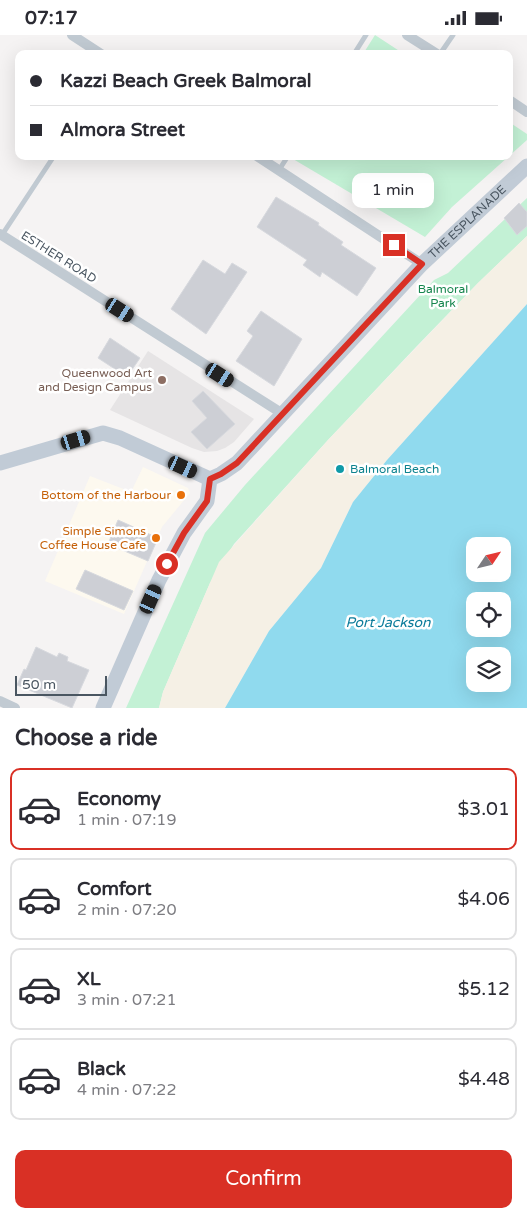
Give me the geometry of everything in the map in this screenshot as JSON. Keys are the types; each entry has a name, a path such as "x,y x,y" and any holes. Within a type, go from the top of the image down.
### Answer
{"street":[{"path":"72,35 95,50"},
{"path":"407,35 432,50"},
{"path":"513,103 527,112"},
{"path":"263,160 422,264"},
{"name":"THE ESPLANADE","path":"210,479 237,463 422,264 527,166"},
{"name":"ESTHER ROAD","path":"1,235 282,414"},
{"path":"0,463 103,433 120,438 210,479 207,501 184,533 159,580 103,708"},
{"path":"0,701 15,708"}],"lane":[{"path":"357,50 366,35"},
{"path":"442,50 453,35"},
{"path":"1,235 51,160"},
{"path":"279,171 286,160"}],"shaded area":[{"name":"Queenwood Art and Design Campus","path":"148,351 254,419 234,442 225,448 204,452 110,410"},
{"path":"143,467 188,488 190,493 162,527 124,614 45,581 90,476 131,492"}],"green space":[{"path":"375,35 398,50 366,50"},
{"path":"513,125 527,134 527,140 513,153"},
{"path":"295,160 505,160 452,207 425,237"},
{"name":"Balmoral Park","path":"527,198 527,236 416,347 328,440 234,544 210,583 163,692 159,708 126,708 205,533 245,485 434,280 448,273"}],"sand":[{"name":"Balmoral Beach","path":"527,236 527,304 387,460 353,502 321,568 269,631 225,708 159,708 163,692 219,562 328,440 478,283"}],"water":[{"name":"Port Jackson","path":"527,304 527,708 225,708 269,631 321,568 353,502 387,460"}],"building":[{"path":"276,197 319,223 318,225 343,242 341,245 376,268 357,296 322,272 320,277 303,265 307,260 257,227"},
{"path":"519,203 527,212 527,226 517,235 504,218"},
{"path":"203,260 225,274 232,263 247,272 206,334 171,309"},
{"path":"261,311 302,339 274,386 236,361 253,336 247,331"},
{"path":"110,338 140,358 127,377 98,358"},
{"path":"203,391 235,424 207,449 191,432 207,418 192,401"},
{"path":"118,520 158,538 148,561 108,544"},
{"path":"85,570 133,591 124,610 76,589"},
{"path":"36,647 57,657 59,653 68,657 67,661 89,670 72,708 17,685"}],"place":[{"name":"Queenwood Art and Design Campus","path":"162,380"},
{"name":"Balmoral Beach","path":"340,469"},
{"name":"Bottom of the Harbour","path":"181,495"},
{"name":"Simple Simons Coffee House Cafe","path":"156,538"}],"route":[{"path":"167,564 184,533 207,501 210,479 215,478 237,463 422,264 394,245"}]}
